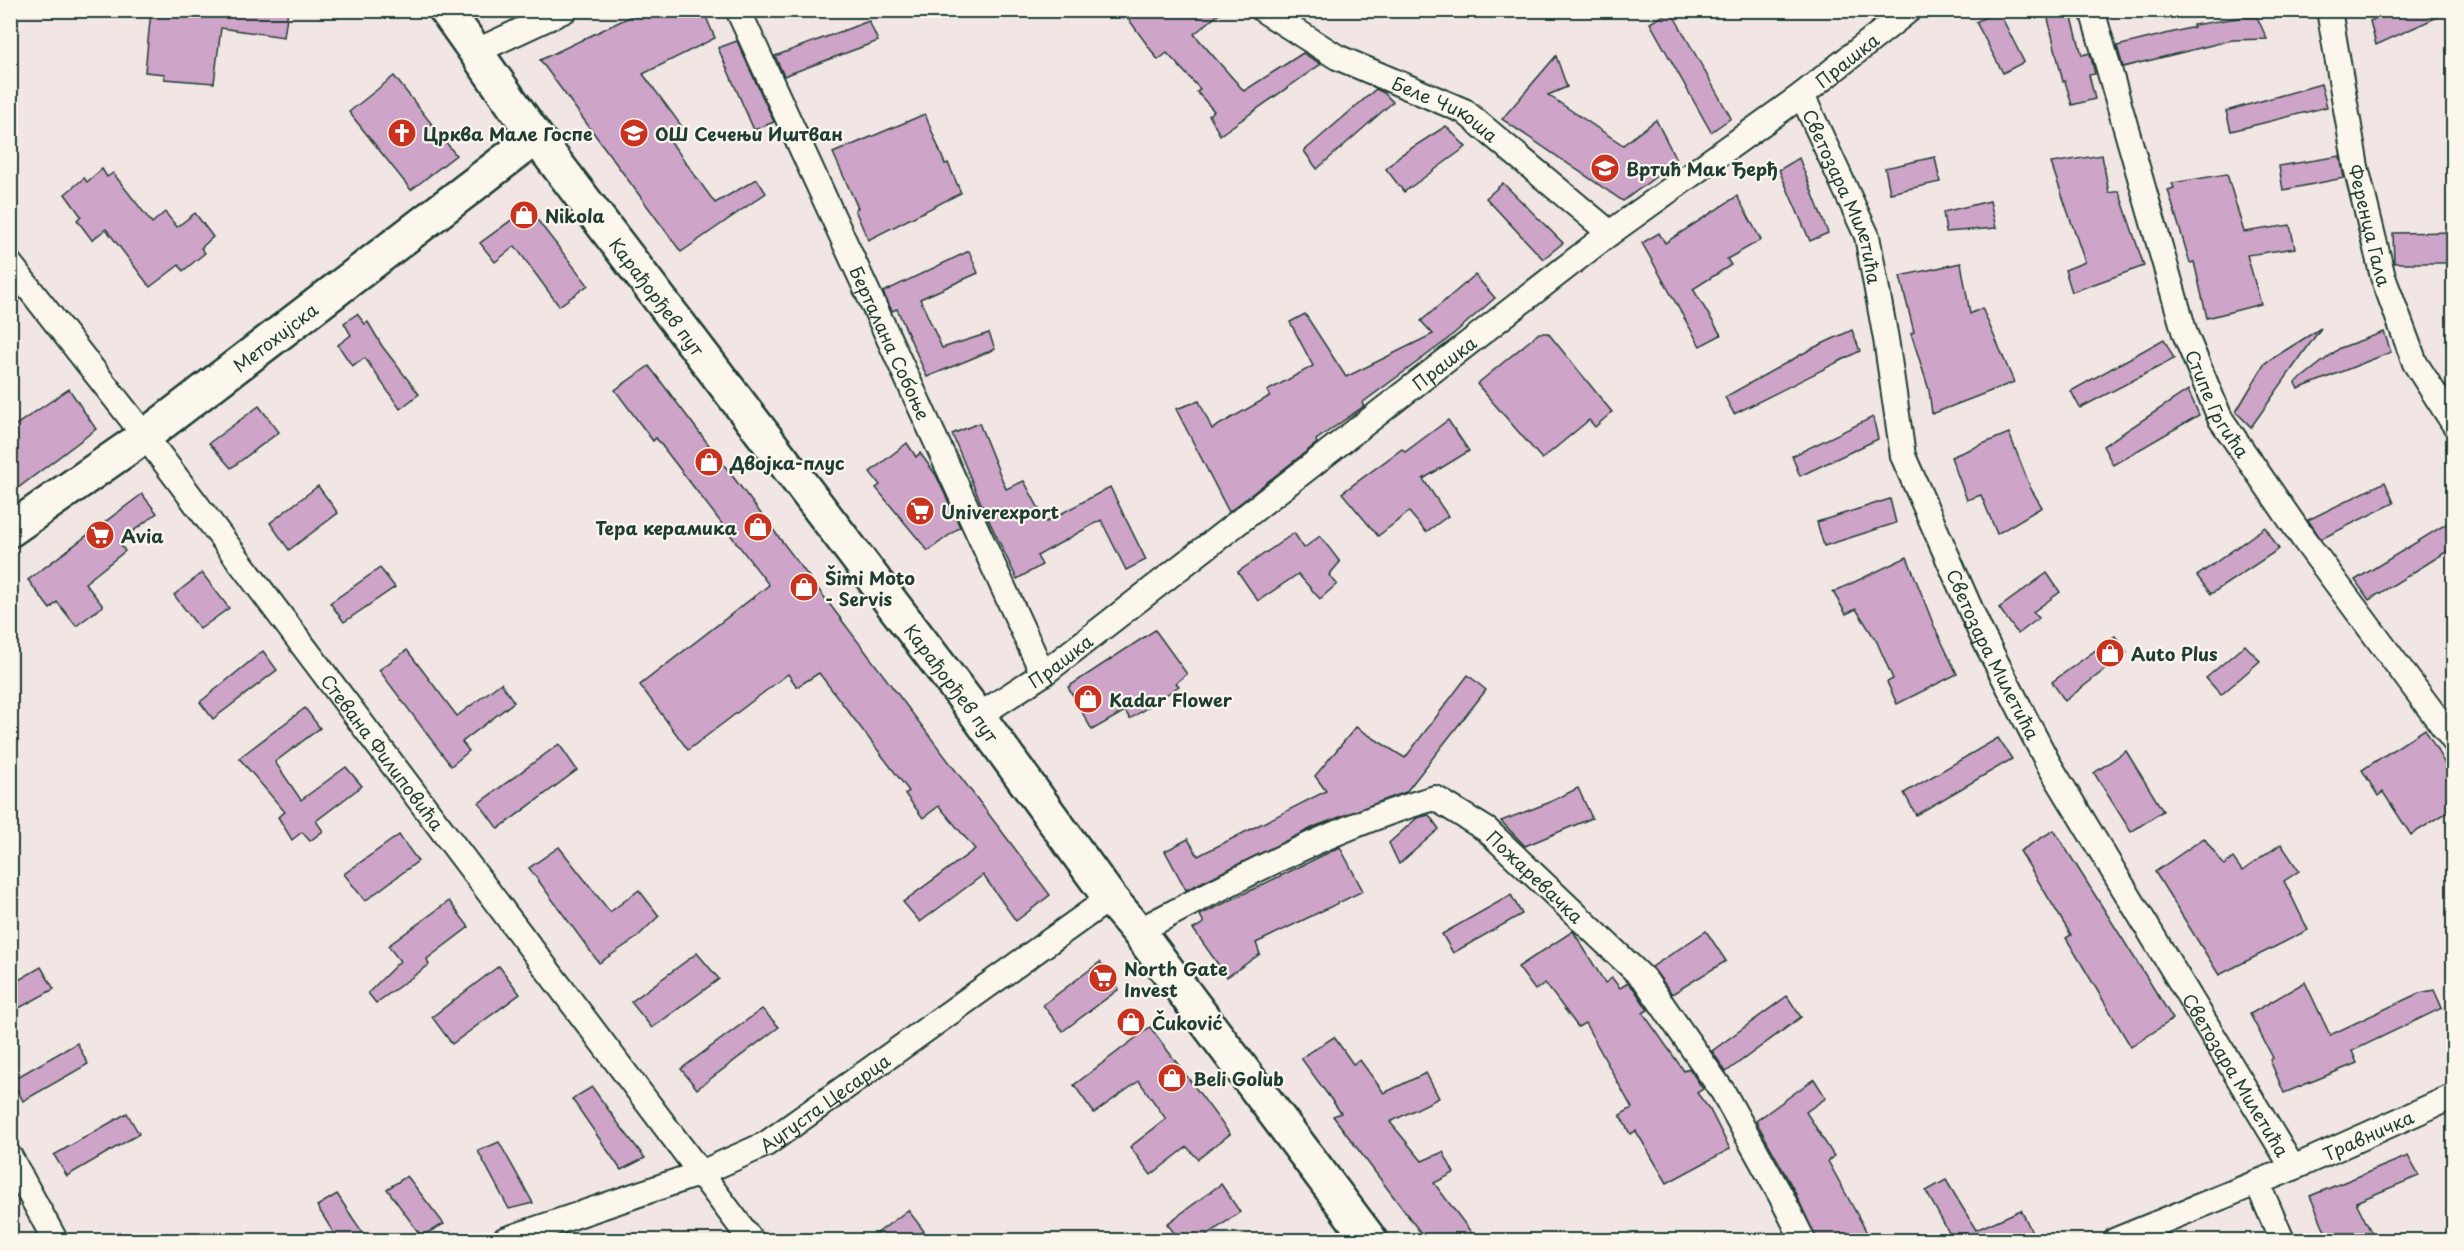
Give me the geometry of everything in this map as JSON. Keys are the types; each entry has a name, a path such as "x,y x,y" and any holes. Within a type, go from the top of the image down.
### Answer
{"main road":[{"name":"Карађорђев пут","path":"446,10 537,137 978,716 1110,898 1138,931 1370,1240"},
{"name":"Метохијска","path":"10,530 145,436 537,137"}],"street":[{"path":"477,51 565,10"},
{"name":"Берталана Собоње","path":"738,10 1043,674"},
{"name":"Беле Чикоша","path":"1263,10 1337,57 1464,111 1610,233"},
{"name":"Прашка","path":"978,716 1043,674 1610,233 1802,95 1909,10"},
{"name":"Стипе Гргића","path":"2092,10 2185,334 2220,418 2305,541 2454,741"},
{"name":"Ференца Гала","path":"2329,10 2356,167 2383,278 2415,363 2454,424"},
{"name":"Светозара Милетића","path":"1802,95 1867,236 1886,339 1903,456 1980,631 2048,764 2293,1168"},
{"name":"Стевана Филиповића","path":"10,264 145,436 751,1240"},
{"name":"Пожаревачка","path":"1138,931 1387,811 1435,798 1487,830 1645,980 1723,1092 1803,1240"},
{"name":"Аугуста Цесарца","path":"504,1240 701,1173 766,1144 1110,898"},
{"name":"Травничка","path":"2116,1240 2293,1168 2454,1096"},
{"path":"10,1157 55,1240"},
{"path":"2257,1182 2282,1240"}],"building":[{"path":"151,10 288,10 284,37 221,28 214,83 164,79 165,74 145,72"},
{"name":"ОШ Сечењи Иштван","path":"644,10 703,10 715,38 643,74 683,128 668,138 715,203 757,179 766,193 681,252 540,60"},
{"path":"1122,10 1224,10 1194,34 1244,91 1303,53 1321,64 1220,135 1209,115 1214,111 1197,92 1200,89 1167,53 1158,60"},
{"path":"1998,10 2024,62 2003,73 1976,22"},
{"path":"2046,10 2070,10 2082,55 2090,53 2095,74 2089,75 2095,99 2072,105 2065,81 2063,82"},
{"path":"2396,10 2453,10 2376,45 2370,21"},
{"path":"1671,11 1731,118 1711,132 1650,23"},
{"path":"2257,17 2267,39 2232,40 2123,67 2117,46 2194,27 2193,25"},
{"path":"869,21 878,41 784,76 775,56"},
{"path":"737,41 774,122 754,130 718,48"},
{"path":"1556,56 1567,87 1548,95 1623,145 1656,120 1677,161 1623,201 1502,119"},
{"name":"Црква Мале Госпе","path":"394,76 456,155 411,190 349,112"},
{"path":"2321,84 2327,107 2231,131 2226,111"},
{"path":"1376,89 1393,102 1317,169 1304,151"},
{"path":"925,114 945,164 948,163 961,193 868,240 855,210 858,208 833,153"},
{"path":"1446,126 1466,147 1404,192 1386,169 1399,156"},
{"path":"2102,155 2109,193 2119,191 2144,266 2072,292 2065,270 2085,262 2051,163"},
{"path":"2340,156 2344,178 2283,190 2279,166"},
{"path":"1935,157 1940,182 1890,193 1885,168"},
{"path":"1799,158 1828,233 1810,241 1779,170"},
{"path":"102,169 107,177 113,173 152,223 165,212 177,227 195,213 213,237 201,248 205,253 183,271 179,265 150,287 106,229 92,240 77,220 81,216 65,194 84,178 87,182"},
{"path":"2227,174 2244,232 2290,225 2295,248 2247,255 2261,304 2207,318 2194,262 2190,263 2168,190 2174,188 2172,183"},
{"path":"1503,183 1563,243 1543,259 1486,198"},
{"path":"1737,196 1761,240 1727,259 1731,265 1693,289 1721,335 1700,346 1642,243 1659,233 1665,243"},
{"path":"1990,201 1996,228 1946,232 1943,212"},
{"path":"528,208 588,285 559,306 515,246 495,262 480,243"},
{"path":"2454,232 2454,263 2394,263 2393,233"},
{"path":"969,251 978,273 920,299 942,348 989,333 995,349 927,377 897,309 892,311 883,292"},
{"path":"1961,263 1970,314 1982,308 2014,382 1932,414 1929,390 1911,333 1914,332 1900,276"},
{"path":"1475,275 1495,298 1443,343 1362,403 1364,406 1316,440 1317,443 1229,512 1176,409 1199,401 1212,429 1270,396 1267,391 1313,366 1290,322 1305,314 1346,377 1433,334 1421,321"},
{"path":"357,314 365,324 368,322 382,346 419,394 400,409 365,358 352,366 338,345 351,335 344,323"},
{"path":"2321,328 2251,427 2236,412 2265,363"},
{"path":"1852,330 1860,351 1734,414 1725,397 1813,348"},
{"path":"2384,332 2391,352 2298,389 2295,383 2340,348"},
{"path":"1539,333 1548,333 1612,412 1595,427 1589,420 1542,459 1477,384"},
{"path":"2164,339 2174,359 2080,408 2071,391"},
{"path":"649,366 1050,895 1016,921 983,875 920,922 903,902 975,849 939,806 923,818 905,794 909,791 819,673 797,687 788,674 688,750 640,685 769,585 656,438 653,441 615,390"},
{"path":"69,389 96,429 10,494 10,429"},
{"path":"2188,390 2199,415 2113,465 2103,446"},
{"path":"259,406 279,432 231,468 209,443"},
{"path":"1873,417 1878,439 1800,476 1792,456"},
{"path":"1448,420 1469,451 1423,479 1448,516 1426,532 1409,512 1378,536 1342,493 1402,449 1405,452"},
{"path":"979,423 1006,489 1024,481 1046,522 1110,487 1146,560 1126,570 1101,520 1037,556 1042,565 1017,579 983,508 952,434"},
{"path":"2009,433 2031,489 2042,507 1997,534 1981,495 1967,500 1951,457"},
{"path":"907,443 916,457 920,453 936,475 960,527 928,551 876,488 880,485 870,472"},
{"path":"2385,482 2394,503 2321,539 2308,520"},
{"path":"318,486 338,513 289,550 270,523"},
{"path":"142,494 157,513 119,542 125,551 85,583 103,606 76,626 57,602 50,609 28,580"},
{"path":"1890,499 1896,523 1824,546 1817,522"},
{"path":"2454,519 2454,547 2369,600 2355,580"},
{"path":"2265,527 2279,549 2211,594 2197,576"},
{"path":"1294,533 1304,548 1320,536 1340,562 1329,575 1337,584 1320,599 1298,574 1258,601 1238,572"},
{"path":"1907,557 1934,626 1957,674 1897,704 1887,682 1893,679 1877,642 1856,609 1846,614 1833,592"},
{"path":"380,568 395,587 344,622 330,603"},
{"path":"202,573 229,608 200,629 174,595"},
{"path":"2047,573 2060,592 2033,612 2039,618 2018,634 1999,608"},
{"path":"1155,630 1187,674 1176,683 1179,686 1130,719 1125,711 1092,730 1068,687"},
{"path":"2115,636 2127,652 2065,701 2052,682"},
{"path":"2245,645 2260,661 2221,695 2206,678"},
{"path":"407,650 457,716 501,683 514,702 462,742 469,751 451,766 379,670"},
{"path":"263,651 277,670 213,719 200,702"},
{"path":"1468,675 1486,690 1406,792 1316,826 1186,890 1165,851 1188,839 1198,856 1326,791 1315,776 1356,727 1405,758"},
{"path":"305,708 320,728 275,762 301,800 346,767 362,786 316,821 323,831 310,841 302,832 292,840 278,817 285,812 239,758"},
{"path":"2425,729 2454,780 2454,808 2411,835 2383,792 2378,796 2362,770"},
{"path":"1998,738 2012,759 1916,815 1904,793"},
{"path":"559,744 577,770 498,829 479,803"},
{"path":"2126,751 2163,811 2131,832 2094,773"},
{"path":"1578,788 1592,818 1525,846 1501,821 1548,803"},
{"path":"1429,815 1439,829 1399,864 1389,843 1417,818"},
{"path":"2054,830 2173,1019 2131,1047 2066,938 2071,935 2020,851"},
{"path":"399,835 418,861 365,901 344,874"},
{"path":"2204,838 2224,865 2233,858 2242,871 2281,844 2299,871 2284,881 2308,930 2219,975 2155,872"},
{"path":"559,847 610,912 639,890 659,916 635,939 599,963 529,868"},
{"path":"1340,847 1363,891 1256,943 1260,954 1227,977 1193,929 1204,923 1200,915"},
{"path":"1511,895 1522,914 1453,953 1442,934"},
{"path":"449,901 469,927 427,959 429,965 376,1003 368,993 400,961 388,946"},
{"path":"1573,931 1605,983 1612,978 1620,988 1628,983 1634,989 1648,1010 1643,1013 1684,1071 1689,1068 1703,1089 1697,1093 1710,1110 1730,1149 1667,1183 1636,1131 1630,1134 1620,1115 1632,1108 1585,1023 1578,1027 1545,983 1535,990 1518,967"},
{"path":"1706,931 1726,961 1672,994 1652,967"},
{"path":"697,953 719,979 652,1028 631,1002"},
{"path":"1100,962 1119,989 1063,1031 1043,1005"},
{"path":"499,966 520,994 452,1044 432,1017"},
{"path":"41,967 54,989 10,1013 10,985"},
{"path":"2305,982 2330,1035 2419,993 2434,990 2442,1008 2352,1051 2357,1063 2284,1093 2270,1060 2273,1058 2250,1014"},
{"path":"1787,996 1801,1017 1726,1072 1712,1051"},
{"path":"762,1009 779,1027 697,1089 681,1069"},
{"path":"1150,1027 1230,1134 1198,1159 1187,1147 1151,1175 1130,1147 1166,1119 1139,1081 1094,1113 1074,1085"},
{"path":"1334,1037 1353,1064 1360,1060 1384,1093 1426,1073 1439,1098 1390,1122 1422,1161 1443,1152 1454,1173 1434,1183 1477,1240 1426,1240 1333,1116 1341,1113 1301,1058"},
{"path":"77,1043 88,1064 23,1101 12,1080"},
{"path":"1814,1079 1826,1098 1806,1112 1834,1156 1828,1161 1871,1240 1817,1240 1794,1190 1756,1121"},
{"path":"592,1087 645,1158 621,1170 572,1099"},
{"path":"127,1113 139,1134 67,1176 54,1155"},
{"path":"499,1142 533,1203 509,1209 478,1151"},
{"path":"2408,1156 2419,1176 2356,1202 2375,1240 2329,1240 2310,1196"},
{"path":"407,1176 444,1224 421,1236 387,1189"},
{"path":"1946,1180 1976,1230 2021,1210 2036,1240 1953,1240 1926,1191"},
{"path":"1221,1184 1240,1212 1200,1240 1180,1240 1167,1224"},
{"path":"337,1194 368,1240 338,1240 317,1206"},
{"path":"908,1210 924,1231 911,1240 868,1240"}],"place":[{"name":"Црква Мале Госпе","path":"402,133"},
{"name":"ОШ Сечењи Иштван","path":"634,133"},
{"name":"Вртић Мак Ђерђ","path":"1605,168"},
{"name":"Nikola","path":"524,215"},
{"name":"Двојка-плус","path":"709,462"},
{"name":"Univerexport","path":"920,511"},
{"name":"Тера керамика","path":"758,527"},
{"name":"Avia","path":"100,535"},
{"name":"Šimi Moto - Servis","path":"804,587"},
{"name":"Auto Plus","path":"2110,653"},
{"name":"Kadar Flower","path":"1088,699"},
{"name":"North Gate Invest","path":"1103,978"},
{"name":"Čuković","path":"1131,1022"},
{"name":"Beli Golub","path":"1172,1078"}]}
